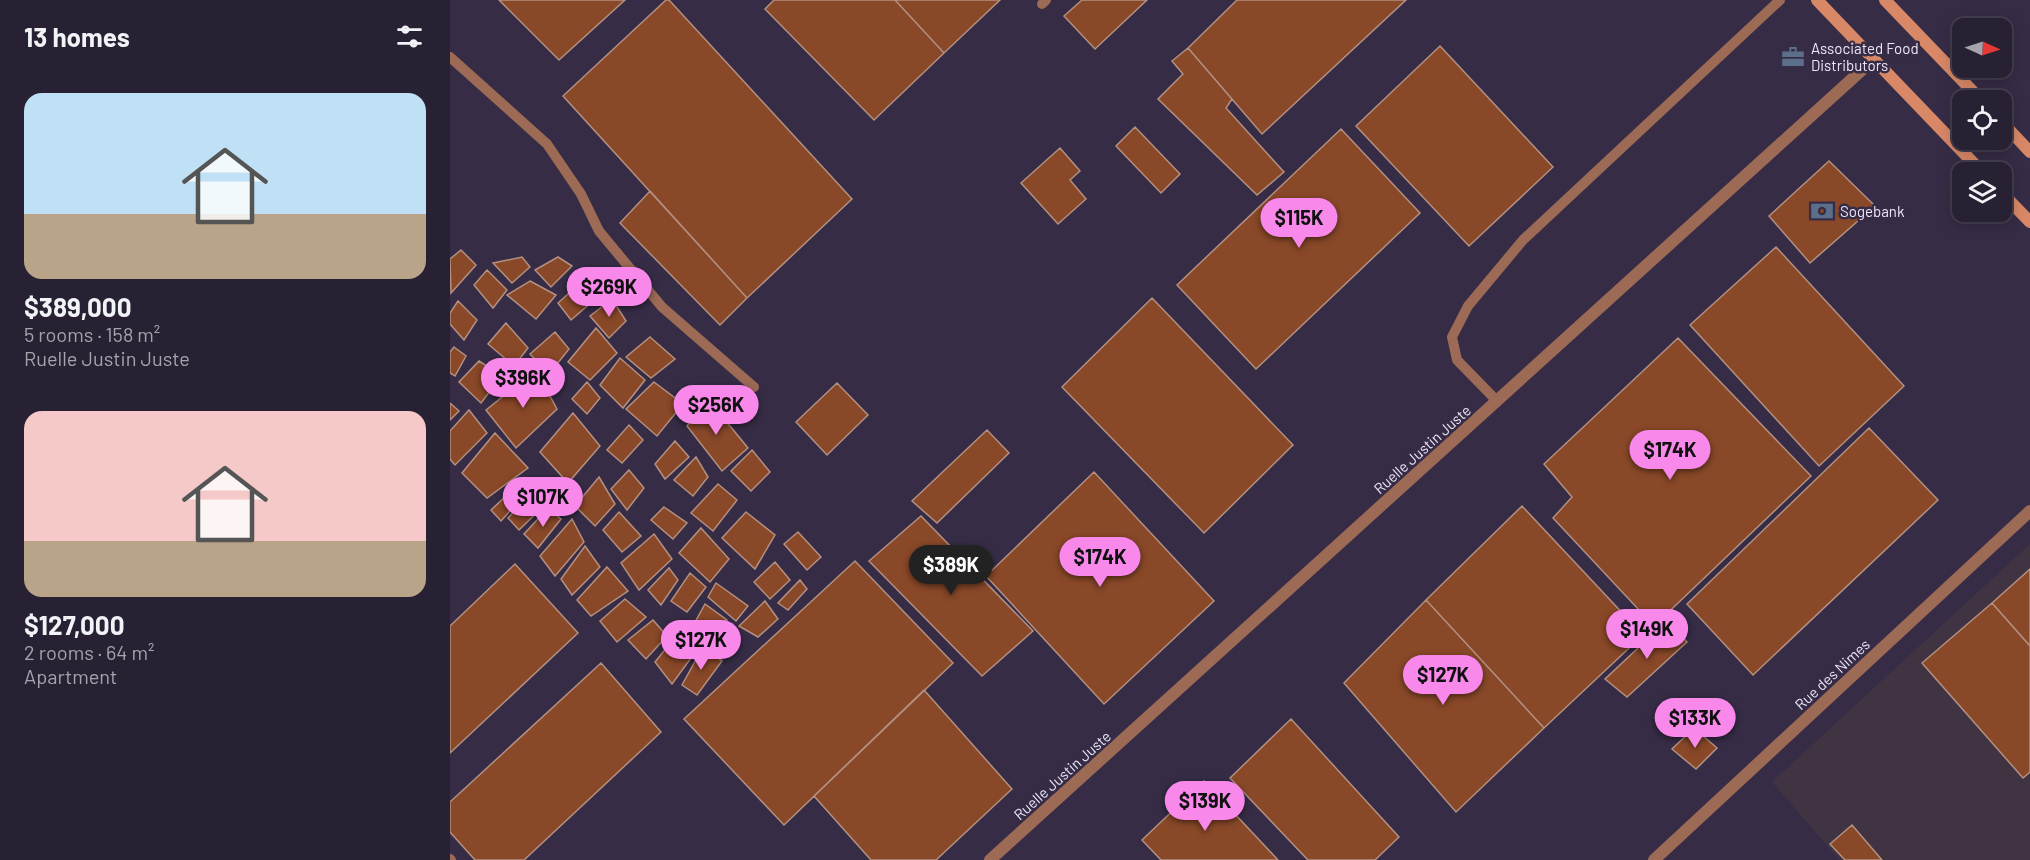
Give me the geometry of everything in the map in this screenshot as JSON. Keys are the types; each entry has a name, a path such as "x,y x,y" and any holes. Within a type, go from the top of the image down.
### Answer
{"main road":[{"path":"1817,0 1972,162"},
{"path":"1885,0 1971,90"},
{"path":"2012,133 2030,152"},
{"path":"2012,203 2030,222"}],"street":[{"name":"Ruelle Justin Juste","path":"990,860 1874,59"},
{"name":"Rue des Nimes","path":"1654,860 2030,511"}],"lane":[{"path":"1497,401 1457,360 1452,337 1468,306 1522,240 1780,0"},
{"path":"450,57 547,144 581,194 599,231 662,307 754,387"}],"shaded area":[{"path":"2030,544 2030,860 1840,860 1772,782"}],"building":[{"path":"499,0 625,0 559,60"},
{"path":"666,0 669,0 852,199 747,298 563,96"},
{"path":"774,0 895,0 944,53 874,120 765,9"},
{"path":"895,0 1000,0 944,53"},
{"path":"1082,0 1147,0 1095,49 1064,16"},
{"path":"1237,0 1406,0 1262,134 1188,48"},
{"path":"1440,46 1553,167 1469,246 1356,126"},
{"path":"1188,48 1232,99 1226,108 1284,172 1257,195 1158,99 1183,74 1172,61"},
{"path":"1135,127 1180,174 1161,193 1116,146"},
{"path":"1341,129 1420,213 1256,369 1177,285"},
{"path":"1060,148 1080,171 1070,180 1086,199 1058,224 1021,183"},
{"name":"Sogebank","path":"1829,161 1875,206 1810,263 1769,216"},
{"path":"650,191 747,298 720,325 620,223"},
{"path":"1776,247 1904,386 1819,466 1690,325"},
{"path":"461,250 476,265 451,293 450,259"},
{"path":"522,257 530,267 512,283 493,263"},
{"path":"558,257 572,266 551,287 535,270"},
{"path":"487,270 507,290 493,308 474,285"},
{"path":"588,276 600,295 571,320 558,303"},
{"path":"530,281 556,295 536,319 507,295"},
{"path":"1152,298 1293,445 1204,533 1062,387"},
{"path":"612,299 626,321 609,338 590,316"},
{"path":"458,301 477,320 464,340 450,324 450,313"},
{"path":"506,323 528,348 514,366 488,344"},
{"path":"596,328 617,353 590,380 568,362"},
{"path":"555,332 569,349 549,374 530,354"},
{"path":"650,337 675,359 651,378 626,357"},
{"path":"1678,338 1811,476 1654,626 1553,518 1572,497 1544,464"},
{"path":"454,347 466,356 455,376 450,373 450,352"},
{"path":"620,358 645,380 623,408 600,385"},
{"path":"479,361 502,376 481,403 459,382"},
{"path":"536,370 557,409 516,448 486,410"},
{"path":"587,382 600,398 587,414 572,399"},
{"path":"654,382 683,404 657,436 626,409"},
{"path":"837,383 868,415 827,455 796,422"},
{"path":"707,398 748,448 722,471 687,426"},
{"path":"450,403 459,411 450,420"},
{"path":"469,410 487,433 455,465 450,459 450,431"},
{"path":"573,413 600,446 568,483 540,452"},
{"path":"629,425 643,440 622,463 607,450"},
{"path":"1869,428 1938,500 1753,675 1687,604"},
{"path":"987,430 1009,453 937,523 912,501"},
{"path":"495,433 528,468 487,498 462,473"},
{"path":"675,441 689,457 665,479 655,464"},
{"path":"752,450 770,472 751,491 731,471"},
{"path":"696,457 708,477 693,496 674,480"},
{"path":"629,470 644,488 627,510 611,489"},
{"path":"1094,472 1214,601 1104,704 986,576"},
{"path":"599,477 615,504 595,526 575,506"},
{"path":"525,478 532,486 501,521 491,510"},
{"path":"542,482 552,498 519,530 508,518"},
{"path":"718,484 737,500 713,531 691,513"},
{"path":"1522,506 1643,635 1544,728 1426,600"},
{"path":"664,507 687,523 673,539 651,520"},
{"path":"548,508 561,519 538,548 524,534"},
{"path":"619,512 641,536 622,552 603,530"},
{"path":"746,512 775,535 755,569 722,538"},
{"path":"921,516 1033,631 982,676 869,561"},
{"path":"572,519 584,542 555,576 540,556"},
{"path":"701,528 729,559 710,582 679,553"},
{"path":"798,532 821,557 807,570 784,544"},
{"path":"654,534 672,559 639,590 621,563"},
{"path":"585,546 600,567 572,595 561,579"},
{"path":"855,561 953,663 784,825 684,719"},
{"path":"775,562 790,580 770,599 754,582"},
{"path":"515,564 578,633 450,753 450,626"},
{"path":"607,567 628,591 591,616 577,600"},
{"path":"669,568 678,580 661,605 648,590"},
{"path":"2030,569 2030,646 1992,603"},
{"path":"690,573 706,587 687,612 671,601"},
{"path":"800,580 807,589 788,610 778,603"},
{"path":"716,583 748,606 736,621 708,597"},
{"path":"625,599 646,617 617,642 600,621"},
{"path":"1426,600 1544,728 1456,812 1344,683"},
{"path":"765,601 778,619 758,637 739,626"},
{"path":"1992,603 2030,646 2030,772 2023,778 1922,663"},
{"path":"705,604 727,620 717,636 694,624"},
{"path":"653,620 667,636 646,659 628,640"},
{"path":"1667,621 1687,642 1627,697 1605,679"},
{"path":"684,626 702,643 672,684 655,662"},
{"path":"703,647 722,661 697,695 682,685"},
{"path":"601,663 661,732 524,860 475,860 450,832 450,802"},
{"path":"924,690 1012,789 936,860 871,860 814,796"},
{"path":"1291,719 1399,837 1375,860 1308,860 1230,778"},
{"path":"1694,728 1717,748 1696,769 1672,749"},
{"path":"1204,781 1278,860 1161,860 1142,840"},
{"path":"1852,825 1882,860 1845,860 1830,844"}],"place":[{"name":"Associated Food Distributors","path":"1793,57"},
{"name":"Sogebank","path":"1822,211"}]}
